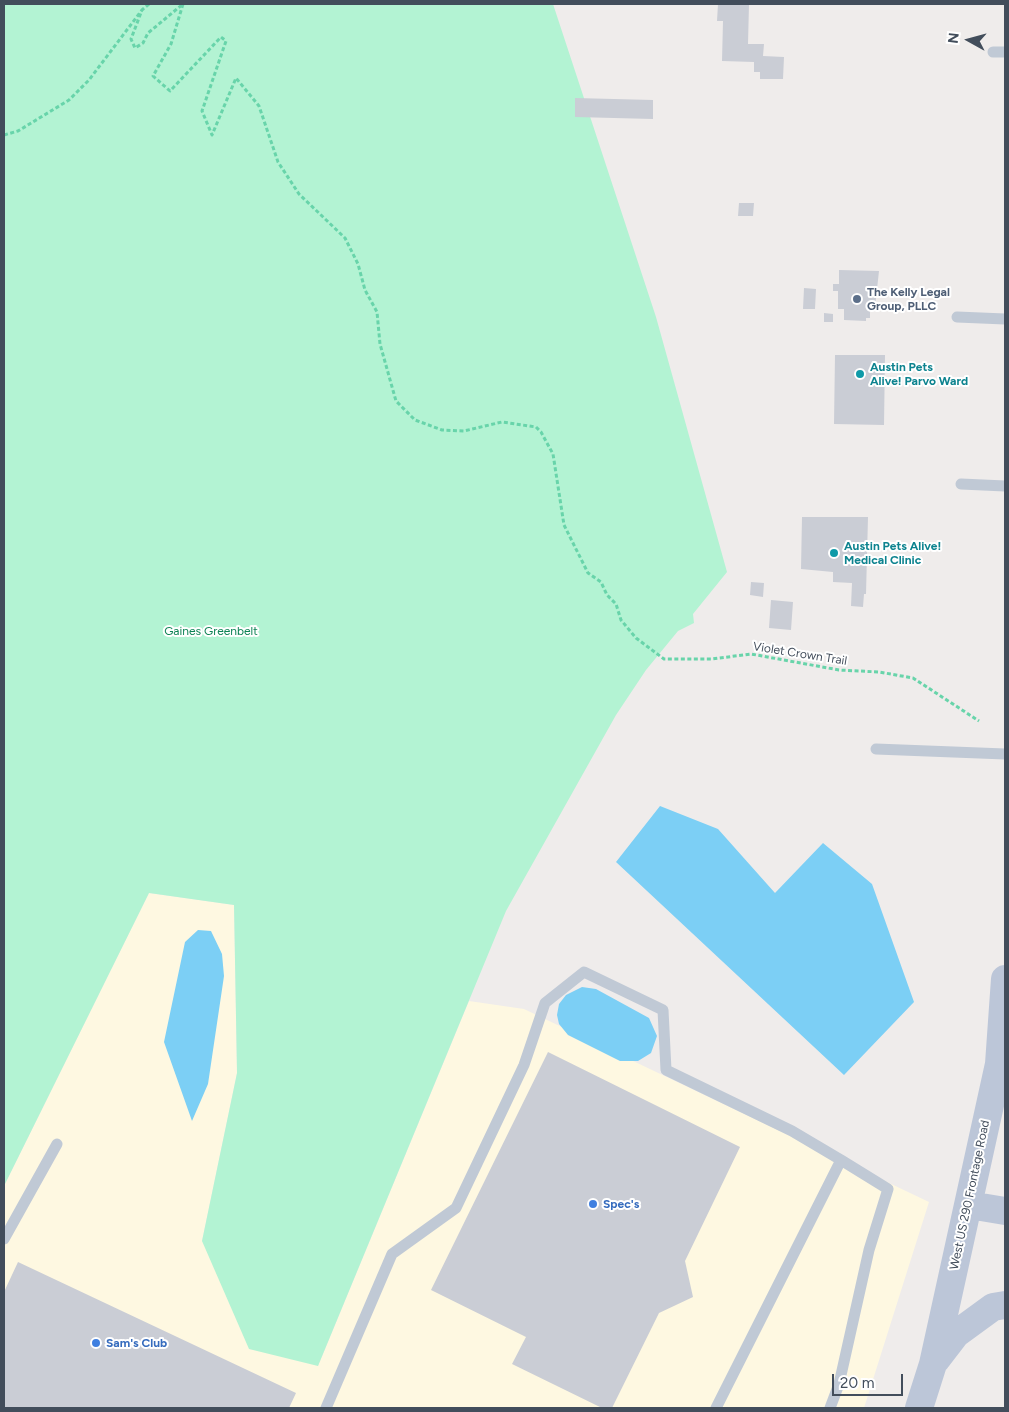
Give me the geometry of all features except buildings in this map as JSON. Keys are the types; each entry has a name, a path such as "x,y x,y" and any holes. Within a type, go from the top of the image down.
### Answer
{"main road":[{"name":"West US 290 Frontage Road","path":"919,1408 932,1364 1002,1069 1005,979"},
{"path":"969,1205 1005,1211"},
{"path":"932,1364 956,1334 993,1307 1005,1305"}],"lane":[{"path":"993,52 1005,52"},
{"path":"957,317 1005,319"},
{"path":"962,484 1005,486"},
{"path":"876,749 1005,754"},
{"path":"326,1408 392,1254 456,1208 524,1065 545,1003 584,972 663,1010 666,1070 792,1131 888,1189 869,1250 839,1384 830,1408"},
{"path":"4,1239 57,1144"},
{"path":"716,1408 840,1160"}],"path":[{"name":"Violet Crown Trail","path":"149,4 142,10 131,40 135,48 143,43 148,33 183,4"},
{"name":"Violet Crown Trail","path":"183,4 171,44 153,76 170,91 221,37 226,41 202,111 212,135 236,78 259,106 278,162 299,194 345,238 358,264 365,290 377,312 380,344 396,402 415,420 442,430 464,432 502,422 536,427 541,432 553,454 564,525 588,573 600,582 607,595 616,604 621,620 636,638 664,659 712,659 751,654 839,670 879,672 913,678 980,721"},
{"path":"4,135 18,131 69,100 89,80 142,10"}],"shaded area":[{"path":"149,893 234,905 237,1073 202,1241 318,1366 469,1001 524,1009 929,1202 864,1408 4,1408 4,1186"}],"green space":[{"name":"Gaines Greenbelt","path":"4,4 553,4 656,317 727,572 693,614 694,623 678,631 646,670 616,715 506,911 318,1366 249,1349 202,1241 237,1073 234,905 149,893 4,1186"}],"water":[{"path":"660,806 718,829 775,893 823,843 872,884 914,1002 844,1075 616,862"},
{"path":"198,930 211,931 222,954 224,976 208,1084 192,1121 164,1042 185,942"},
{"path":"582,987 596,989 649,1018 657,1036 651,1053 638,1061 620,1061 568,1035 559,1024 557,1015 559,1004 566,995"}],"place":[{"name":"The Kelly Legal Group, PLLC","path":"857,299"},
{"name":"Austin Pets Alive! Parvo Ward","path":"860,374"},
{"name":"Austin Pets Alive! Medical Clinic","path":"834,553"},
{"name":"Spec's","path":"593,1204"},
{"name":"Sam's Club","path":"96,1343"}]}
